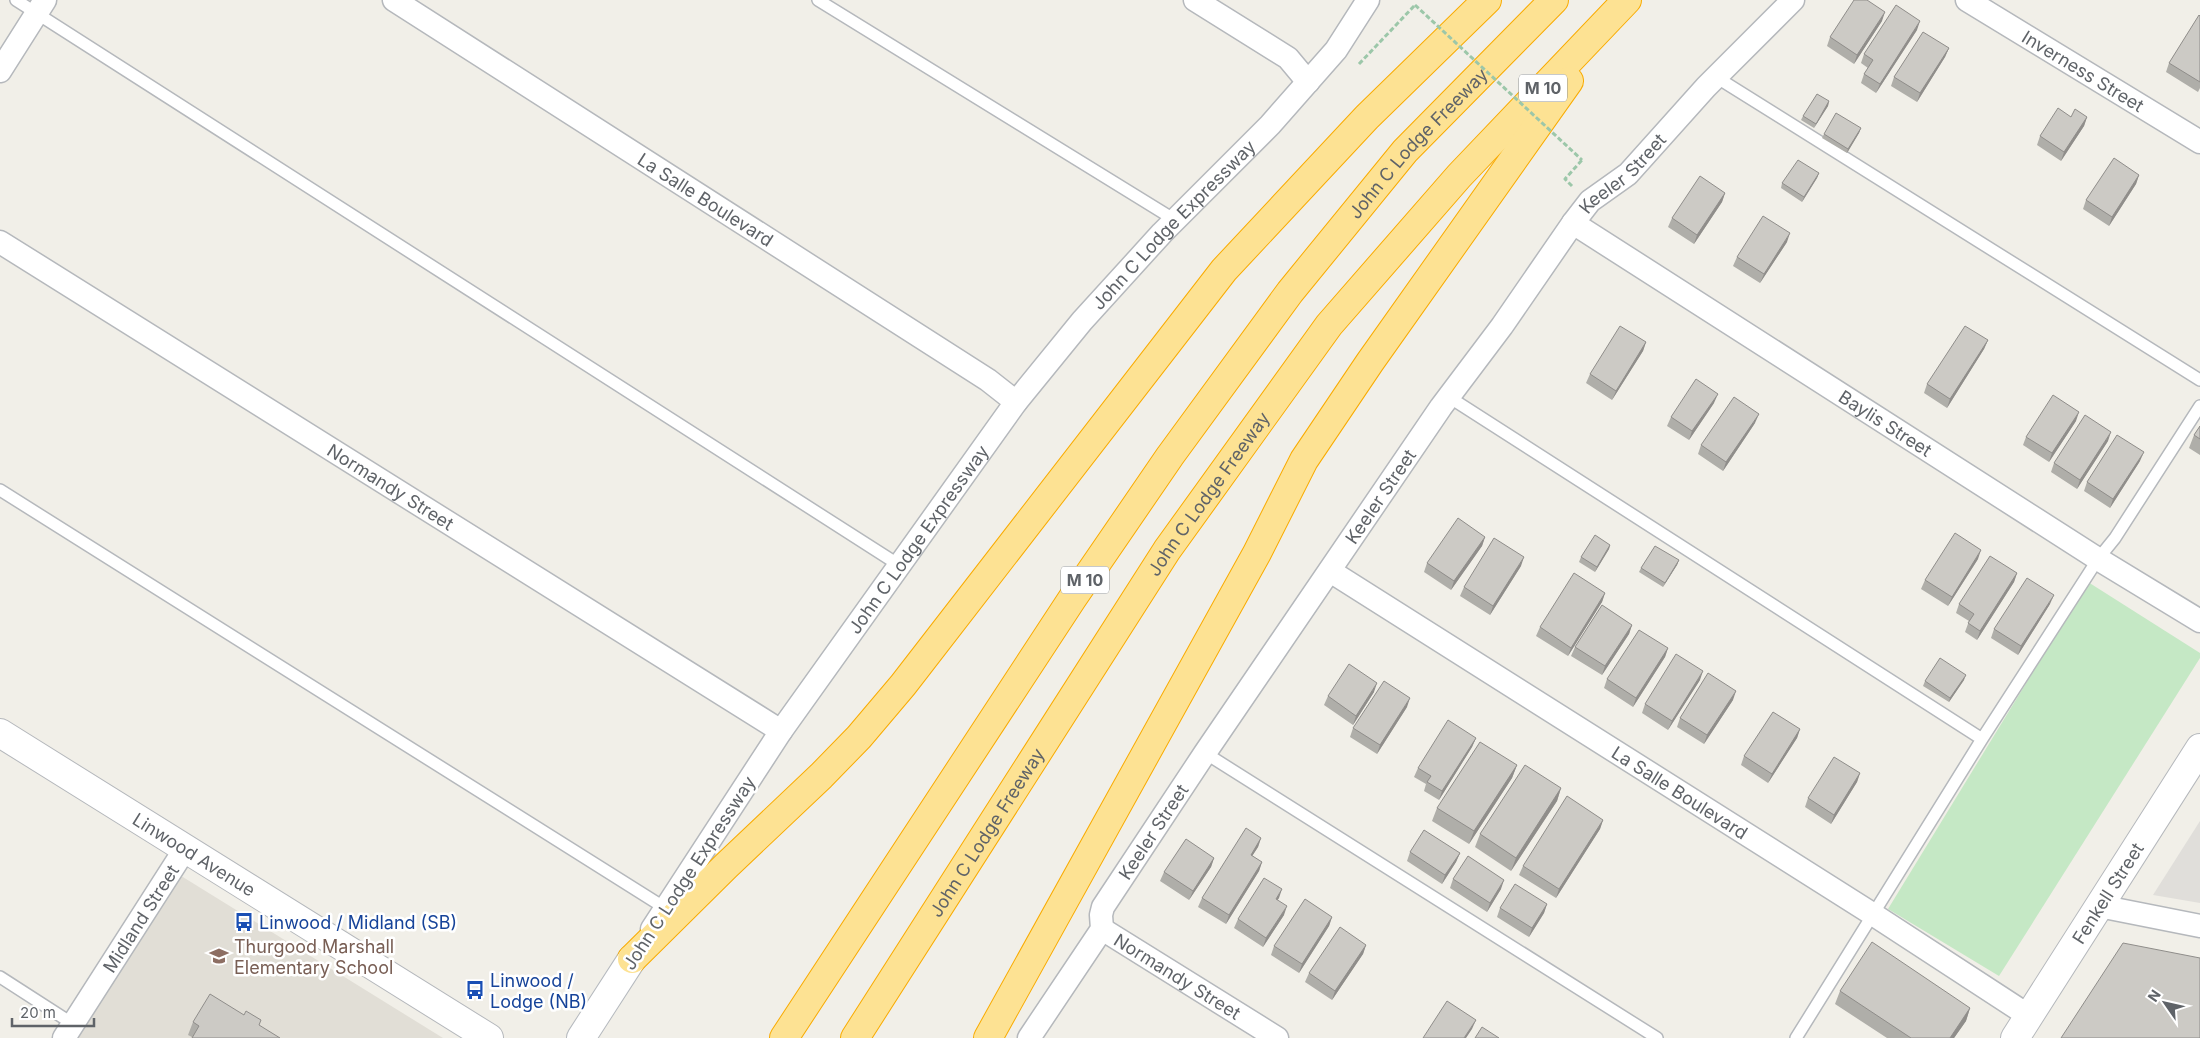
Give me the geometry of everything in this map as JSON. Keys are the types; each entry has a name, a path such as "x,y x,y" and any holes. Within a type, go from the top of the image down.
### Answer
{"highway":[{"path":"632,959 859,737 903,685 1224,270 1367,117 1487,0"},
{"name":"John C Lodge Freeway","path":"784,1038 1078,591 1170,456 1290,292 1405,150 1554,0"},
{"path":"988,1038 1257,553 1304,460 1498,178 1628,0"},
{"name":"John C Lodge Freeway","path":"855,1038 1167,550 1329,325 1459,176 1628,0"}],"street":[{"name":"La Salle Boulevard","path":"394,0 988,380 1016,402"},
{"path":"1195,0 1288,58 1308,82"},
{"name":"John C Lodge Expressway","path":"581,1038 781,731 1016,402 1082,321 1175,220 1270,125 1308,82 1336,50 1368,0"},
{"name":"Keeler Street","path":"1029,1038 1102,929 1101,915 1103,907 1205,753 1449,397 1502,326 1573,224 1590,201 1628,174 1716,77 1793,0"},
{"name":"Inverness Street","path":"1967,0 2200,142"},
{"path":"0,71 41,7"},
{"name":"Baylis Street","path":"1573,224 2098,559 2200,621"},
{"name":"Normandy Street","path":"0,242 781,731"},
{"name":"La Salle Boulevard","path":"1330,571 1874,915 2022,1027"},
{"name":"Linwood Avenue","path":"0,733 489,1038"},
{"name":"Fenkell Street","path":"2022,1027 2200,748"},
{"name":"Midland Street","path":"69,1031 185,849"},
{"path":"2099,906 2200,926"},
{"name":"Normandy Street","path":"1102,929 1277,1038"}],"lane":[{"path":"16,0 41,7 899,565"},
{"path":"818,0 1175,220"},
{"path":"1716,77 2200,380"},
{"path":"1449,397 1982,739"},
{"path":"1796,1038 1982,739 2098,559 2115,538 2200,406"},
{"path":"0,490 665,908"},
{"path":"1205,753 1657,1038"},
{"path":"0,977 69,1031"}],"path":[{"path":"1356,68 1415,5 1582,160 1565,179"}],"shaded area":[{"path":"2200,821 2200,903 2153,895"},
{"name":"Thurgood Marshall Elementary School","path":"178,874 443,1038 76,1038"}],"green space":[{"path":"2088,582 2200,653 2200,658 1999,976 1888,909"}],"building":[{"path":"1854,0 1867,0 1885,12 1857,55 1830,37"},
{"path":"1896,5 1920,21 1880,84 1864,74 1873,60 1864,54"},
{"path":"2200,16 2200,82 2169,63"},
{"path":"1923,32 1949,48 1920,93 1894,77"},
{"path":"1817,94 1829,101 1816,124 1803,116"},
{"path":"2058,108 2071,117 2075,109 2087,117 2064,152 2040,136"},
{"path":"1836,113 1861,128 1848,149 1824,134"},
{"path":"2114,158 2139,175 2112,217 2086,200"},
{"path":"1798,160 1819,173 1804,197 1782,183"},
{"path":"1700,176 1725,193 1697,235 1672,218"},
{"path":"1763,216 1790,233 1764,274 1737,257"},
{"path":"1620,326 1646,342 1616,391 1590,374"},
{"path":"1965,326 1988,340 1950,399 1927,384"},
{"path":"1696,379 1718,394 1692,431 1671,417"},
{"path":"2053,395 2079,412 2052,453 2026,437"},
{"path":"1734,397 1759,414 1726,462 1701,445"},
{"path":"2085,415 2111,432 2080,480 2054,463"},
{"path":"2200,426 2200,439 2194,435"},
{"path":"2117,435 2144,452 2113,499 2087,482"},
{"path":"1458,518 1485,537 1454,581 1427,563"},
{"path":"1955,533 1981,550 1952,597 1925,580"},
{"path":"1595,535 1610,545 1597,567 1581,557"},
{"path":"1494,538 1524,557 1493,606 1464,587"},
{"path":"1655,546 1679,560 1665,583 1641,568"},
{"path":"1990,556 2017,573 1980,631 1968,623 1974,614 1959,604"},
{"path":"1574,573 1605,593 1571,648 1540,627"},
{"path":"2027,578 2054,595 2021,646 1994,629"},
{"path":"1602,605 1632,625 1605,666 1575,647"},
{"path":"1639,630 1668,648 1636,698 1607,679"},
{"path":"1676,654 1703,671 1672,721 1645,704"},
{"path":"1940,658 1966,675 1950,698 1925,681"},
{"path":"1349,664 1377,683 1356,716 1328,696"},
{"path":"1708,673 1736,691 1707,735 1680,718"},
{"path":"1384,681 1410,698 1380,745 1353,728"},
{"path":"1773,712 1800,729 1772,774 1744,756"},
{"path":"1448,720 1476,738 1442,791 1427,782 1431,776 1418,768"},
{"path":"1480,742 1517,765 1474,831 1437,808"},
{"path":"1834,757 1860,773 1834,815 1808,798"},
{"path":"1525,765 1561,788 1516,858 1480,834"},
{"path":"1567,796 1603,820 1559,889 1523,866"},
{"path":"1246,828 1261,838 1251,855 1262,862 1229,915 1202,898"},
{"path":"1424,830 1460,853 1445,875 1410,852"},
{"path":"1186,839 1214,858 1193,891 1164,872"},
{"path":"1468,856 1504,880 1490,903 1453,879"},
{"path":"1264,878 1282,889 1276,899 1287,906 1266,938 1238,919"},
{"path":"1515,884 1547,904 1532,928 1500,908"},
{"path":"1305,899 1332,917 1302,964 1274,946"},
{"path":"1340,927 1366,945 1335,991 1309,973"},
{"path":"1872,942 1970,1008 1950,1038 1911,1038 1840,991"},
{"path":"2123,943 2200,958 2200,1038 2061,1038"},
{"path":"210,994 244,1015 246,1011 261,1020 259,1025 280,1038 192,1038 199,1026 193,1022"},
{"path":"1447,1001 1476,1020 1464,1038 1423,1038"},
{"path":"1482,1027 1499,1038 1475,1038"}],"place":[{"name":"Linwood / Midland (SB)","path":"244,922"},
{"name":"Thurgood Marshall Elementary School","path":"219,956"},
{"name":"Linwood / Lodge (NB)","path":"475,990"}]}
